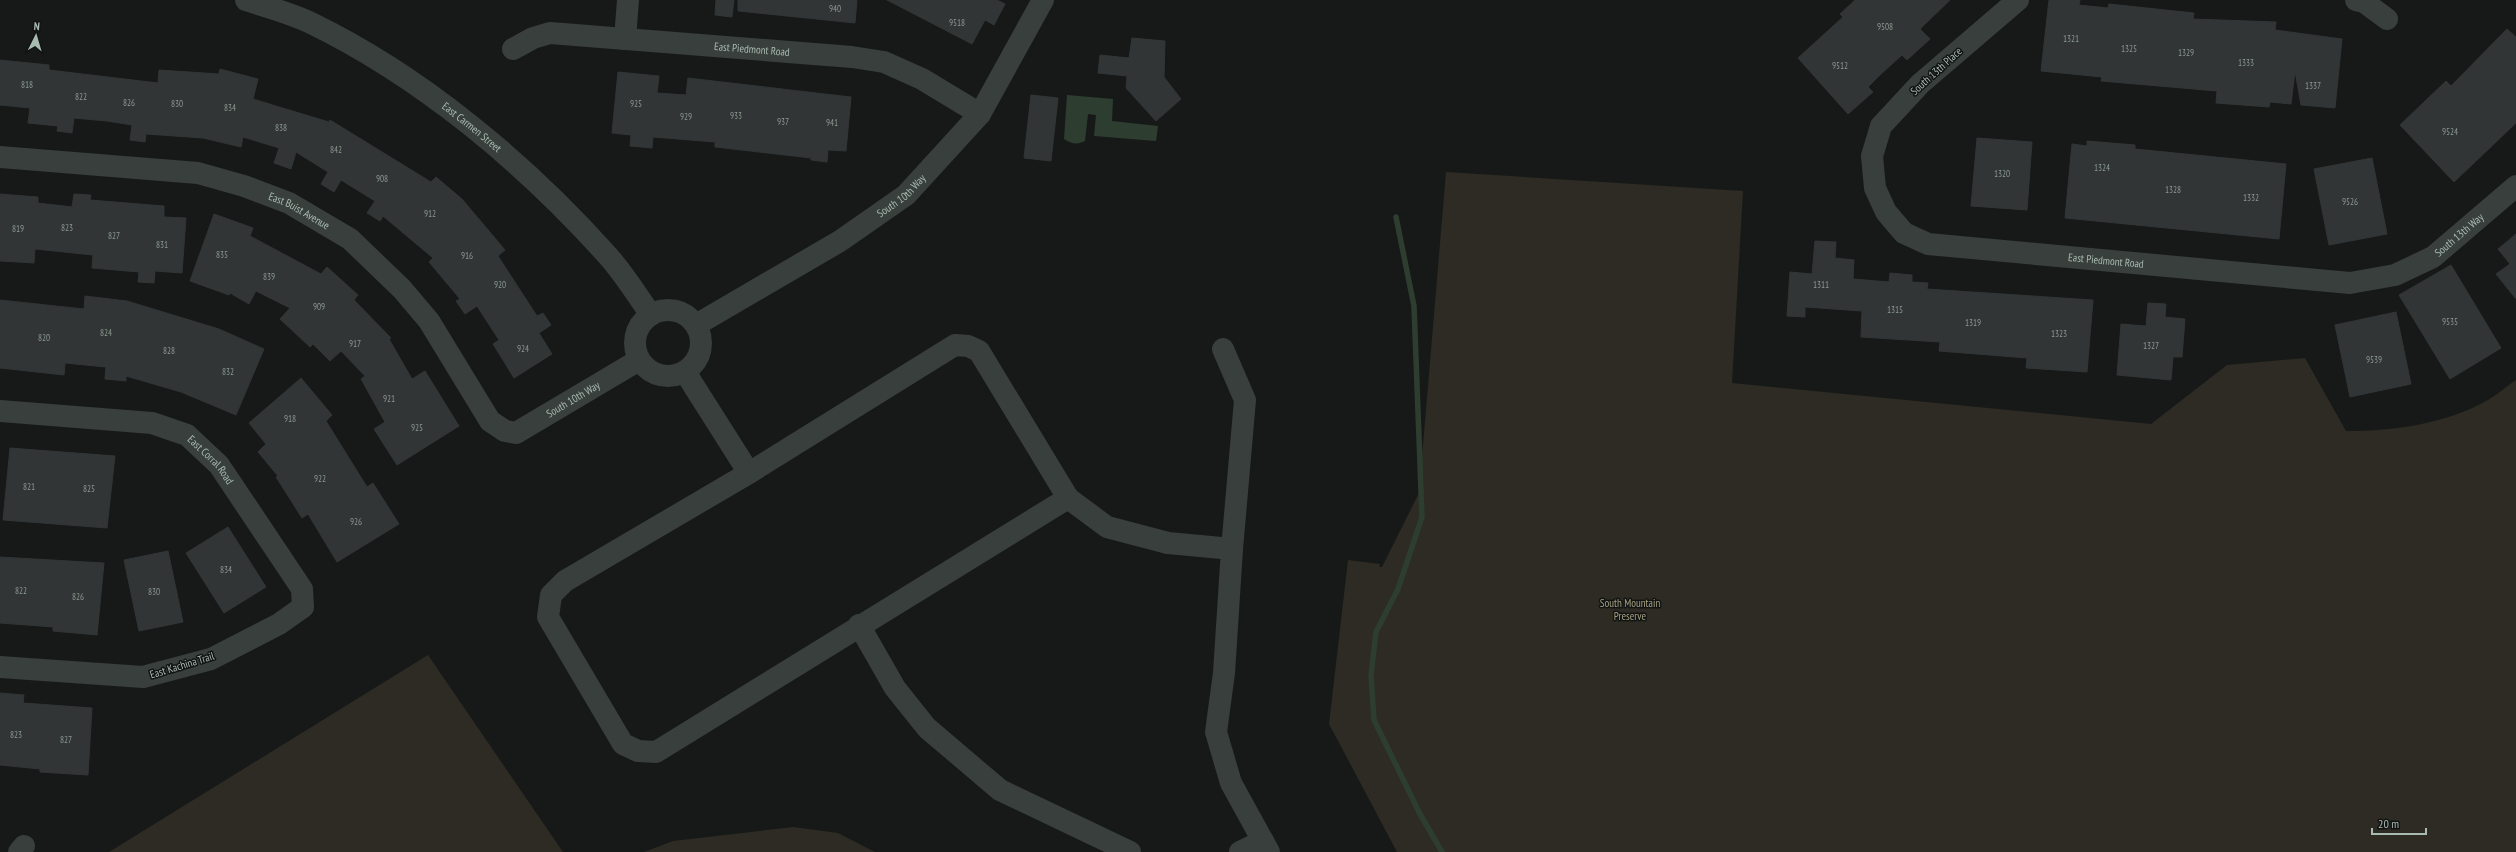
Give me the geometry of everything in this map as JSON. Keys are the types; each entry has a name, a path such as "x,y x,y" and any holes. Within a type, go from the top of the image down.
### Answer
{"street":[{"name":"East Carmen Street","path":"246,0 308,22 360,51 412,82 496,144 533,179 608,257 651,315"},
{"path":"625,39 628,0"},
{"name":"South 10th Way","path":"696,325 840,241 906,195 980,114 1043,0"},
{"name":"South 13th Place","path":"1872,156 1881,126 1920,84 2018,0"},
{"path":"2356,0 2364,2 2387,19"},
{"name":"East Piedmont Road","path":"513,49 534,38 550,33 852,57 884,62 922,79 980,114"},
{"name":"East Buist Avenue","path":"0,156 198,173 244,186 289,202 350,239 402,289 429,321 490,421 505,431"},
{"name":"East Piedmont Road","path":"1872,156 1875,188 1886,212 1904,232 1928,244 2350,283 2395,274"},
{"name":"South 13th Way","path":"2395,274 2433,257 2516,186"},
{"path":"660,311 680,312 696,325 701,345 693,365 685,372 665,376 646,368 639,360 635,350 637,330 651,315 660,311"},
{"path":"1068,498 859,625 656,752 638,751 623,744 548,617 551,595 565,581 749,473 955,345 968,346 979,351 1068,498 1107,527 1168,543 1232,548"},
{"path":"1223,349 1245,400 1232,548 1224,673 1216,732 1231,783 1266,847 1240,852"},
{"name":"South 10th Way","path":"505,431 516,433 639,360"},
{"path":"685,372 749,473"},
{"name":"East Corral Road","path":"0,411 152,423 187,435 219,465 302,589 303,607"},
{"name":"East Kachina Trail","path":"0,667 143,677 211,659 279,624 303,607"},
{"path":"859,625 896,688 927,728 1000,790 1130,852"}],"green space":[{"name":"South Mountain Preserve","path":"1446,172 1743,191 1732,383 2151,424 2227,365 2305,358 2346,431 2364,431 2401,428 2455,415 2488,400 2516,380 2516,852 1397,852 1329,724 1348,560 1380,564 1379,567 1382,567 1419,493"},
{"path":"428,655 563,852 109,852"},
{"path":"793,827 838,833 875,852 644,852 673,841"}],"shaded area":[{"path":"1067,95 1113,99 1112,121 1158,126 1156,141 1094,136 1096,115 1088,114 1085,141 1072,143 1067,141 1064,139"}],"building":[{"path":"716,0 734,0 732,17 715,15"},
{"path":"738,0 857,0 855,23 738,11"},
{"path":"887,0 997,0 1005,4 994,25 985,20 972,44"},
{"path":"1855,0 1950,0 1920,29 1930,39 1907,60 1902,55 1881,74 1868,87 1873,92 1848,114 1798,58 1843,17 1840,14"},
{"path":"2049,0 2080,0 2079,5 2108,8 2109,4 2194,13 2193,19 2276,22 2275,30 2342,39 2335,108 2301,105 2295,71 2291,104 2270,102 2269,107 2216,103 2217,91 2101,81 2102,77 2041,71"},
{"path":"2507,29 2516,37 2516,123 2454,182 2400,125 2446,81 2451,86"},
{"path":"1132,38 1165,41 1164,77 1181,99 1156,121 1126,88 1127,76 1098,73 1100,55 1129,58"},
{"path":"0,60 49,65 49,70 158,83 159,70 219,74 220,69 258,79 253,99 329,122 330,120 431,182 436,177 462,199 505,250 498,256 537,316 543,313 551,325 539,333 552,354 514,378 493,344 499,340 477,306 465,314 456,301 460,299 429,262 433,258 383,216 380,221 367,213 375,201 341,180 334,192 321,184 328,172 296,152 291,169 274,163 279,148 243,137 241,147 203,138 146,134 145,142 130,140 132,125 74,118 72,133 57,131 58,126 28,123 30,108 0,105"},
{"path":"618,72 659,76 657,93 686,95 688,78 851,97 846,151 828,150 827,162 811,160 811,158 715,147 715,142 653,137 652,148 630,146 631,135 612,133"},
{"path":"1031,95 1058,98 1051,161 1024,158"},
{"path":"1977,138 2032,142 2027,210 1971,206"},
{"path":"2087,141 2135,145 2135,149 2286,164 2279,239 2065,218 2072,144 2087,146"},
{"path":"2372,158 2387,234 2329,245 2314,169"},
{"path":"0,194 38,197 38,203 72,207 74,194 91,195 90,200 164,206 164,217 186,218 182,273 155,271 154,283 138,282 139,272 92,268 93,255 35,249 34,263 0,261"},
{"path":"214,214 253,228 250,236 321,274 327,267 358,295 354,300 391,338 389,339 412,379 425,371 459,426 397,465 374,429 385,422 361,379 365,376 341,351 330,361 313,344 310,347 280,319 290,308 256,291 249,304 230,293 229,295 190,281"},
{"path":"2516,234 2516,299 2496,274 2510,264 2498,249"},
{"path":"1815,241 1836,242 1835,258 1854,260 1853,279 1889,282 1890,273 1912,275 1912,282 1928,283 1927,289 2093,300 2087,372 2026,368 2027,358 1939,351 1940,342 1861,337 1862,311 1805,307 1805,317 1787,316 1790,272 1812,274"},
{"path":"2451,265 2501,348 2450,379 2399,295"},
{"path":"85,296 127,301 219,329 264,349 236,415 181,392 126,376 126,381 105,379 106,367 65,363 64,375 0,368 0,300 84,309"},
{"path":"2148,303 2166,304 2165,317 2185,319 2182,357 2173,357 2171,380 2117,375 2121,324 2146,326"},
{"path":"2396,312 2411,384 2350,397 2335,325"},
{"path":"301,378 332,415 326,421 367,487 373,483 399,524 337,562 308,514 302,518 276,477 278,476 258,452 266,444 249,423"},
{"path":"10,448 115,456 107,528 3,520"},
{"path":"228,527 266,587 224,613 186,553"},
{"path":"168,551 183,622 139,631 124,560"},
{"path":"0,557 104,563 97,635 53,631 53,627 0,623"},
{"path":"0,693 24,695 23,703 92,708 88,775 40,772 40,769 0,765"}],"waterway":[{"path":"1396,217 1414,306 1422,517 1398,589 1376,632 1371,675 1374,720 1420,814 1442,852"}]}
